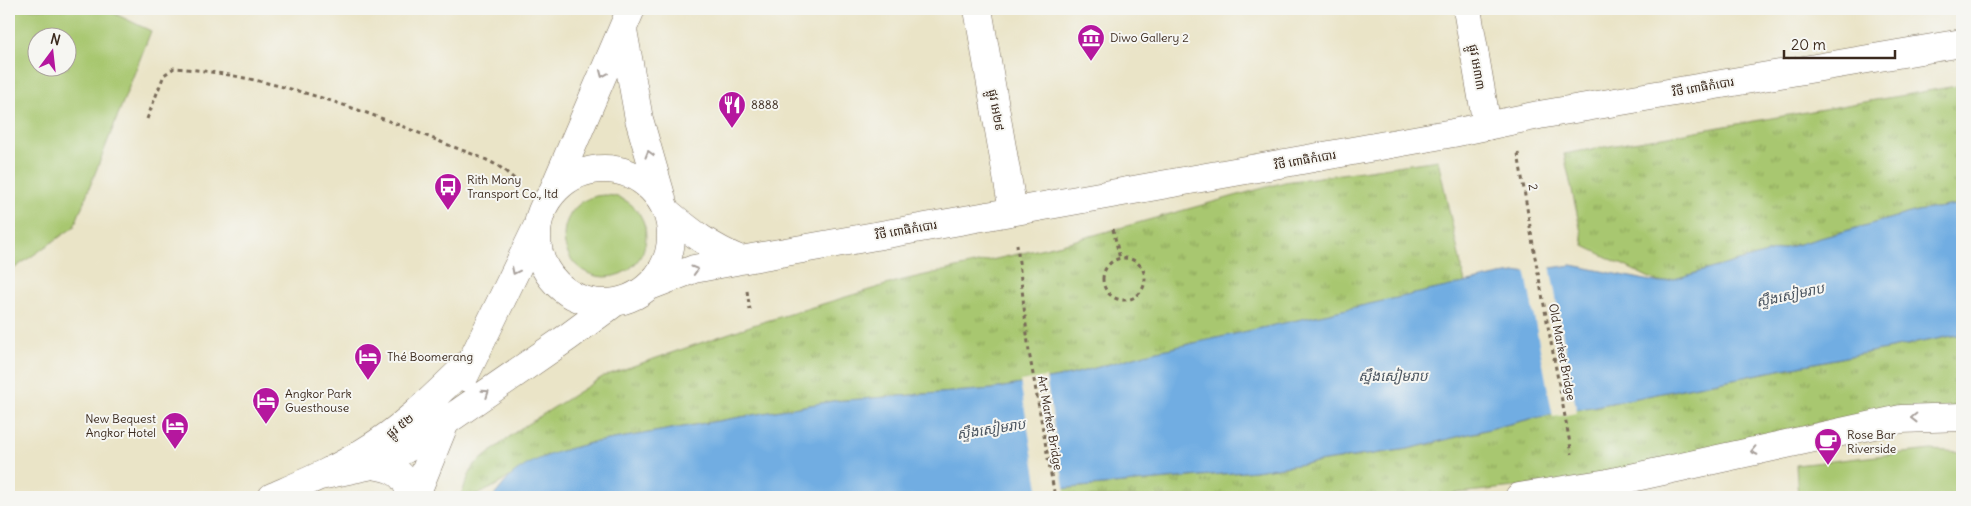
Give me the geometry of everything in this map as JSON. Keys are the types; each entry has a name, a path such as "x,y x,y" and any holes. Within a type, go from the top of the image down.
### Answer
{"main road":[{"name":"ផ្លូវ អេ២៩","path":"978,9 1013,212"},
{"name":"ផ្លូវ អេ៣៣","path":"1467,9 1500,123"},
{"path":"627,19 639,119 665,206 672,232 670,252 663,270 650,286 633,297 614,303 592,302 572,296 556,284 544,267 537,247 544,207 576,174 600,168 623,171 645,182 665,206 692,233 716,249 741,260"},
{"path":"416,497 470,362 544,207 627,19"},
{"name":"វិថី ពោធិកំបោរ","path":"650,286 694,269 741,260 1500,123 1962,43"},
{"name":"ផ្លូវ ៥២","path":"320,476 372,465 406,449 614,303"},
{"name":"ផ្លូវ ៥២","path":"272,497 320,476 365,452 422,408 470,362"},
{"path":"1519,497 1608,483 1901,419 1962,418"},
{"path":"372,465 387,467 397,472 409,486 410,497"}],"path":[{"path":"147,119 164,75 174,68 194,69 254,80 337,103 423,134 498,166 544,207"},
{"name":"2","path":"1500,123 1535,257"},
{"name":"Art Market Bridge","path":"1013,212 1029,352 1055,497"},
{"path":"1113,229 1120,259"},
{"name":"Old Market Bridge","path":"1535,257 1572,451"},
{"path":"1127,258 1134,261 1139,265 1145,277 1141,291 1130,299 1124,300 1111,296 1104,284 1103,278 1108,266 1120,259 1127,258"}],"green space":[{"path":"9,9 105,9 151,31 74,227 9,272"},
{"path":"1962,85 1962,204 1917,211 1660,283 1584,246 1564,154"},
{"path":"1438,160 1465,283 1149,353 1070,375 993,389 833,401 591,443 544,458 479,494 460,497 473,466 518,430 604,376 753,325 899,281 1062,244 1285,182"},
{"path":"605,195 621,198 634,207 643,220 646,236 643,252 634,265 621,274 605,277 589,274 576,265 567,252 564,236 567,220 576,207 589,198"},
{"path":"1962,334 1962,420 1818,423 1615,476 1422,497 971,497 1255,471 1408,449 1530,419"},
{"path":"1931,450 1962,452 1962,497 1798,497 1796,465"}],"water":[{"name":"ស្ទឹងសៀមរាប","path":"1962,204 1962,334 1530,419 1408,449 1255,471 971,497 493,497 511,476 529,464 549,455 591,443 833,401 993,389 1070,375 1149,353 1500,275 1572,265 1660,283 1917,211"}],"pier":[{"path":"1550,265 1577,413 1553,417 1525,269"},
{"path":"1046,377 1065,492 1039,494 1020,381"}],"place":[{"name":"Diwo Gallery 2","path":"1091,62"},
{"name":"8888","path":"732,129"},
{"name":"Rith Mony Transport Co., ltd","path":"448,211"},
{"name":"Thé Boomerang","path":"368,381"},
{"name":"Angkor Park Guesthouse","path":"266,425"},
{"name":"New Bequest Angkor Hotel","path":"175,450"},
{"name":"Rose Bar Riverside","path":"1828,466"}]}
